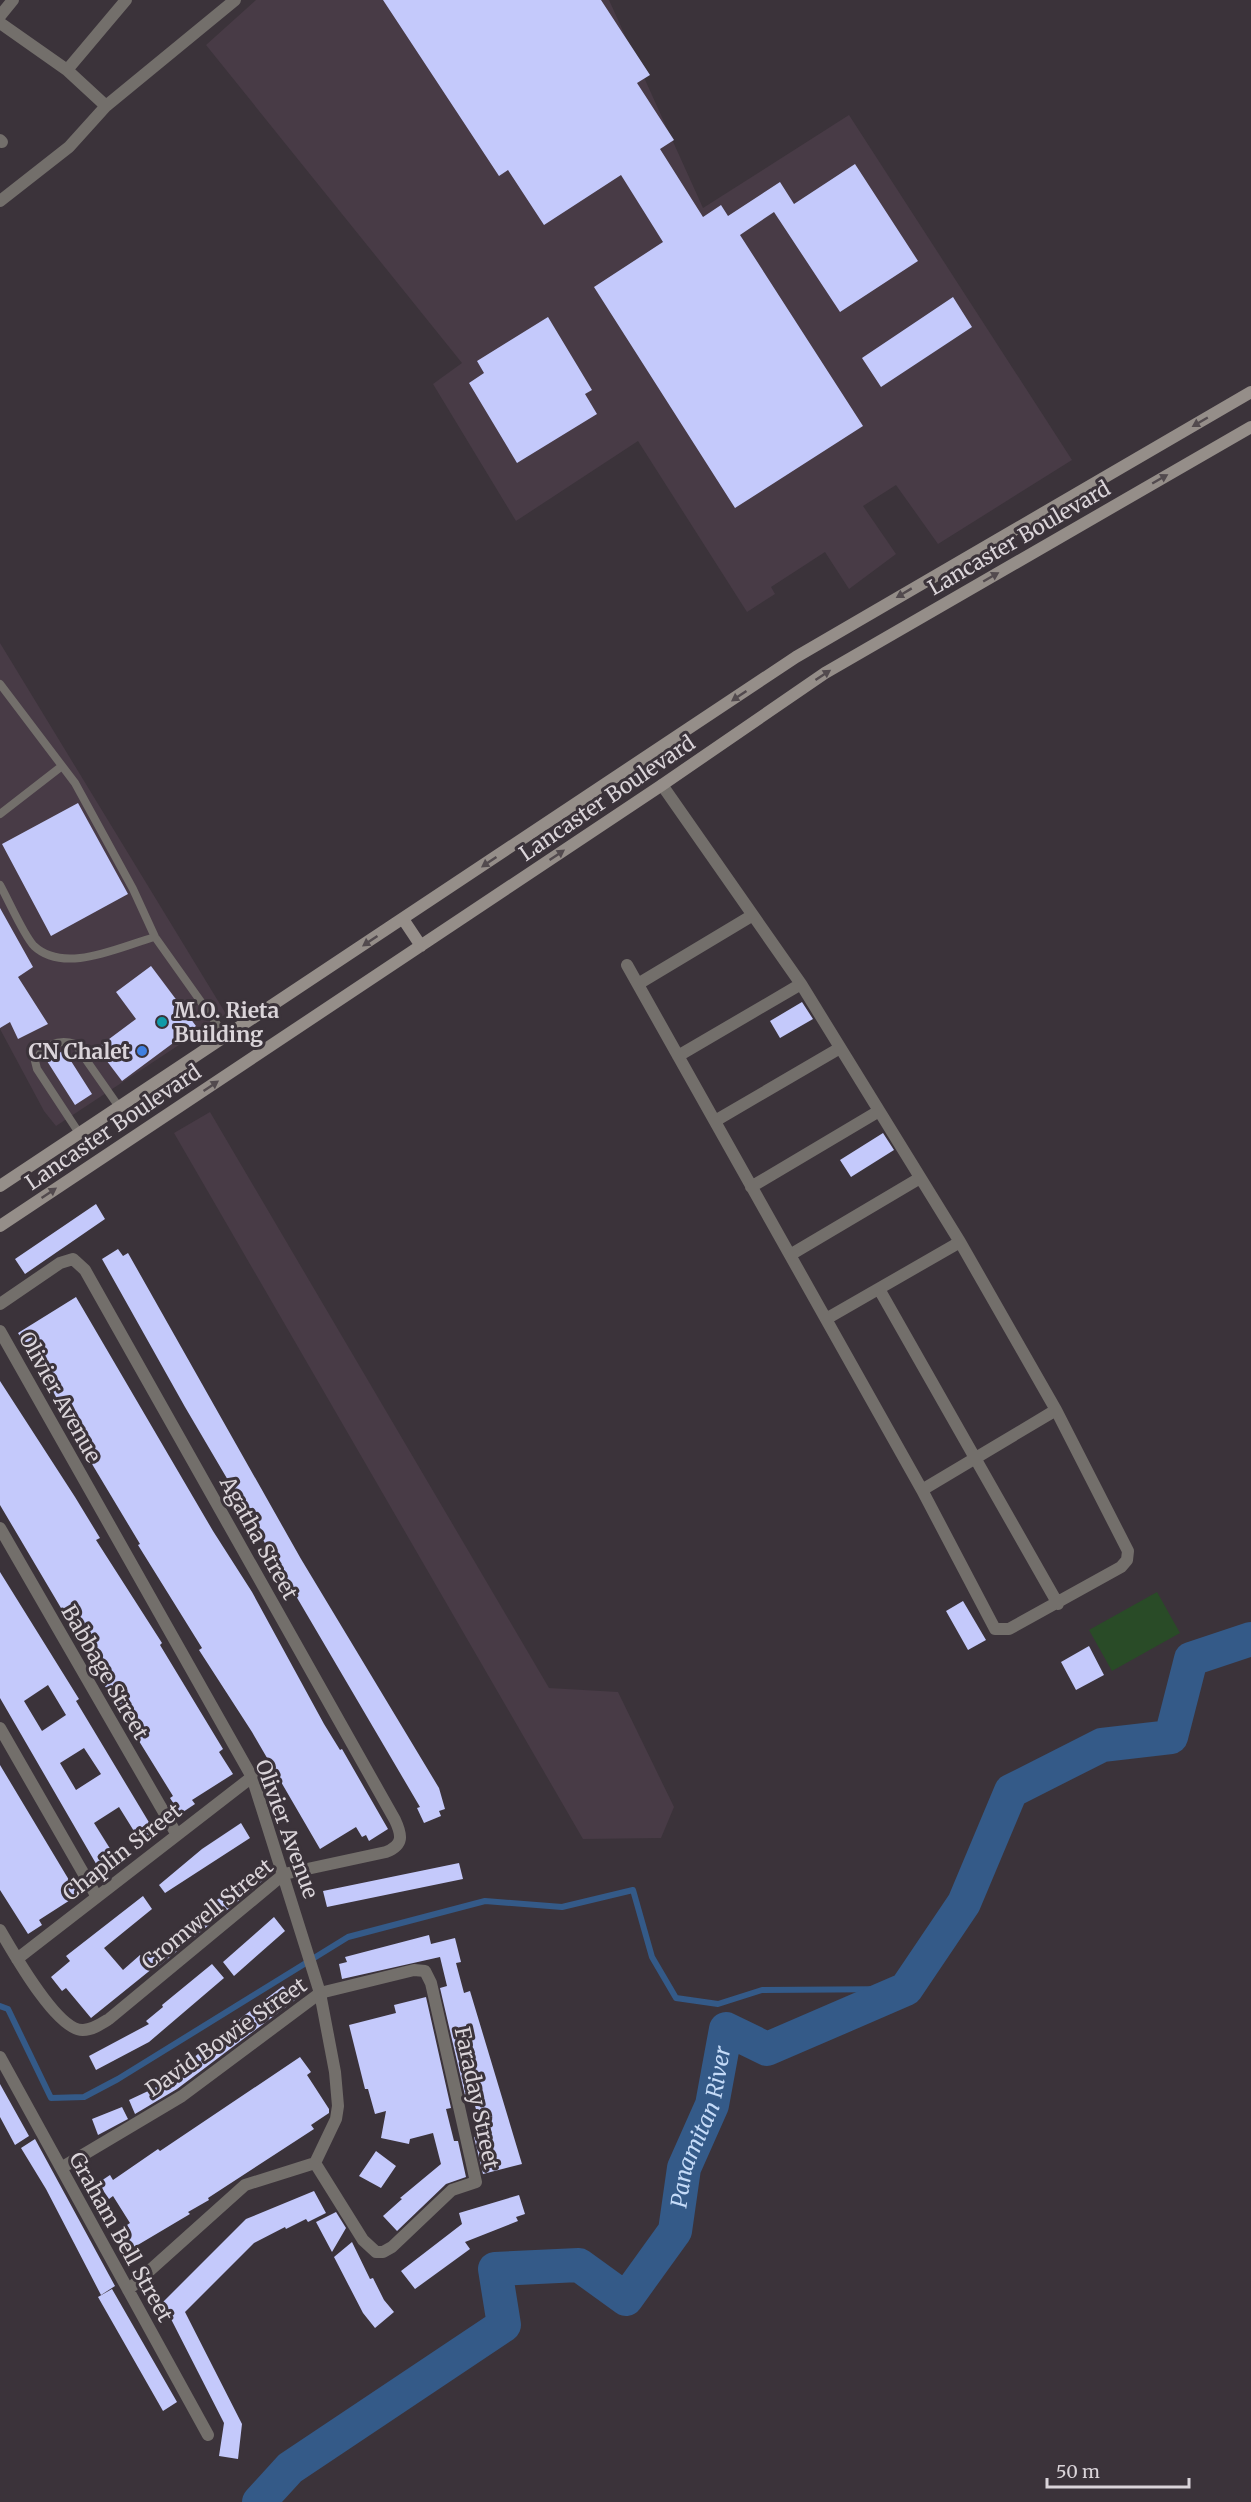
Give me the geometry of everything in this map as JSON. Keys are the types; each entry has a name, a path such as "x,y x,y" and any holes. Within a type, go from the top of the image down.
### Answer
{"main road":[{"name":"Lancaster Boulevard","path":"0,1186 796,657 1251,392"},
{"name":"Lancaster Boulevard","path":"0,1226 662,785 825,673 1251,427"},
{"path":"403,919 421,946"}],"street":[{"path":"0,16 13,0"},
{"path":"67,70 126,0"},
{"path":"0,201 69,147 106,106 235,0"},
{"path":"0,23 67,70 106,106"},
{"path":"627,965 922,1490 995,1629 1009,1629 1058,1604 1120,1567 1127,1560 1128,1551 1056,1410 960,1242 801,984 662,785"},
{"path":"638,984 753,915"},
{"path":"678,1056 801,984"},
{"path":"715,1121 840,1048"},
{"path":"751,1187 879,1111"},
{"path":"790,1255 920,1178"},
{"path":"826,1318 960,1242"},
{"name":"Agatha Street","path":"0,1304 60,1263 73,1259 85,1270 395,1820 401,1841"},
{"path":"879,1289 1058,1604"},
{"name":"Olivier Avenue","path":"0,1331 252,1777 320,1993 338,2106 336,2119 315,2163"},
{"path":"922,1490 974,1456 1056,1410"},
{"name":"Babbage Street","path":"0,1528 177,1835"},
{"path":"0,1728 97,1897"},
{"name":"Chaplin Street","path":"17,1959 252,1777"},
{"name":"Cromwell Street","path":"17,1959 59,2018 70,2027 82,2030 96,2027 109,2019 284,1874 386,1852 396,1848 401,1841"},
{"path":"0,1930 17,1959"},
{"name":"David Bowie Street","path":"61,2168 182,2096 320,1993 414,1970 425,1971"},
{"name":"Faraday Street","path":"315,2163 363,2240 376,2252 383,2252 392,2247 452,2190 476,2182 434,1994 425,1971"},
{"name":"Graham Bell Street","path":"0,2057 208,2435"},
{"path":"128,2290 245,2185 315,2163"}],"lane":[{"path":"0,684 75,783 133,889 154,937 226,1037"},
{"path":"0,814 62,766"},
{"path":"0,885 34,945 51,955 68,959 92,955 154,937"},
{"path":"79,1133 37,1070 35,1061 39,1053 58,1041 75,1044 119,1107"}],"shaded area":[{"path":"256,0 609,0 703,208 849,115 1072,460 938,544 896,485 863,506 896,554 849,589 825,552 771,587 775,594 747,612 638,441 516,521 433,384 462,363 206,45"},
{"path":"0,643 226,1014 56,1126 44,1111 0,1029"},
{"path":"210,1112 549,1688 618,1692 674,1807 661,1838 583,1839 174,1133"}],"green space":[{"path":"1157,1592 1180,1633 1112,1671 1089,1630"}],"building":[{"path":"383,0 601,0 650,75 637,83 674,140 660,149 703,217 721,205 728,216 780,182 794,204 855,164 918,261 840,312 774,212 740,235 863,426 735,508 594,287 663,242 621,175 544,225 508,170 499,176"},
{"path":"953,297 972,327 881,387 862,358"},
{"path":"548,317 592,390 585,394 597,414 517,463 469,383 484,373 477,361"},
{"path":"78,803 128,894 51,936 2,844"},
{"path":"0,908 33,967 18,977 48,1024 18,1039 10,1022 0,1028"},
{"name":"M.O. Rieta Building","path":"151,966 196,1026 122,1081 97,1048 136,1019 116,992"},
{"path":"802,1002 813,1019 780,1038 770,1021"},
{"path":"64,1050 92,1094 75,1105 47,1061"},
{"path":"883,1133 894,1150 851,1177 840,1160"},
{"path":"96,1204 105,1219 25,1274 15,1259"},
{"path":"118,1249 123,1256 128,1253 301,1559 439,1788 445,1809 439,1811 441,1816 424,1823 417,1808 420,1807 185,1407 102,1259"},
{"path":"76,1297 213,1531 252,1592 324,1724 340,1750 342,1749 388,1829 369,1841 366,1835 362,1837 356,1827 320,1849 252,1732 199,1650 202,1648 138,1545 140,1544 77,1439 45,1375 18,1333"},
{"path":"0,1381 100,1538 96,1540 162,1643 160,1645 223,1749 219,1752 233,1774 192,1800 195,1804 180,1814 170,1798 173,1796 100,1678 90,1657 0,1505"},
{"path":"0,1572 79,1699 76,1701 156,1834 142,1844 119,1807 94,1823 119,1863 102,1874 0,1698","holes":["48,1685 66,1715 42,1731 24,1701","84,1748 101,1774 76,1790 60,1763"]},
{"path":"963,1601 986,1640 968,1650 946,1611"},
{"path":"1089,1646 1104,1675 1076,1690 1061,1662"},
{"path":"0,1765 78,1895 39,1920 42,1925 28,1934 0,1890"},
{"path":"241,1823 250,1838 165,1893 159,1885 202,1849"},
{"path":"459,1863 463,1879 327,1907 323,1891"},
{"path":"258,1867 266,1878 159,1966 158,1964 91,2018 66,1988 62,1991 51,1977 70,1961 66,1956 143,1896 152,1909 104,1948 123,1970 140,1955 142,1957 161,1945"},
{"path":"274,1917 285,1931 234,1976 223,1962"},
{"path":"429,1935 431,1944 455,1938 461,1962 456,1963 464,1993 470,1991 522,2164 483,2174 474,2137 483,2135 474,2102 467,2104 440,1988 447,1986 440,1957 342,1979 339,1964 347,1962 345,1957"},
{"path":"212,1964 224,1978 149,2042 96,2070 89,2056 149,2024 146,2021 163,2007 162,2005"},
{"path":"283,1986 295,2000 177,2089 135,2114 129,2100 161,2085"},
{"path":"426,1997 451,2108 446,2109 454,2141 458,2141 466,2177 446,2184 397,2231 383,2216 402,2199 400,2198 441,2164 433,2133 410,2139 409,2144 381,2138 386,2111 375,2114 368,2089 365,2089 349,2025 396,2013 394,2005"},
{"path":"300,2057 311,2072 307,2075 329,2109 329,2113 311,2125 314,2129 208,2198 209,2200 188,2212 190,2214 131,2249 123,2235 130,2230 127,2225 130,2223 113,2196 109,2199 98,2183 110,2175 113,2180 158,2149 160,2151"},
{"path":"0,2084 29,2136 15,2145 0,2117"},
{"path":"122,2107 128,2119 98,2135 92,2119"},
{"path":"35,2139 115,2286 101,2295 46,2189 21,2148"},
{"path":"376,2151 396,2166 381,2188 359,2176"},
{"path":"314,2191 326,2213 308,2222 306,2219 286,2229 285,2227 254,2243 185,2312 242,2424 238,2459 219,2456 224,2423 171,2319 159,2306 246,2219"},
{"path":"519,2195 525,2214 516,2217 518,2221 465,2242 470,2249 415,2289 401,2271 462,2224 459,2213"},
{"path":"336,2212 346,2228 332,2252 316,2222"},
{"path":"352,2242 370,2279 373,2278 384,2300 394,2312 375,2328 363,2313 334,2257"},
{"path":"112,2289 177,2402 163,2411 98,2297"}],"waterway":[{"name":"Panamitan River","path":"259,2502 290,2468 504,2325 495,2269 579,2265 626,2299 675,2231 684,2168 712,2105 726,2029 767,2049 906,1989 964,1903 1011,1791 1102,1745 1171,1737 1191,1659 1251,1639"},
{"path":"0,2006 8,2009 51,2098 84,2097 118,2079 348,1937 485,1901 562,1907 633,1890 652,1957 676,1998 718,2004 762,1990 906,1989"}],"place":[{"name":"M.O. Rieta Building","path":"162,1022"},
{"name":"CN Chalet","path":"142,1051"}]}
